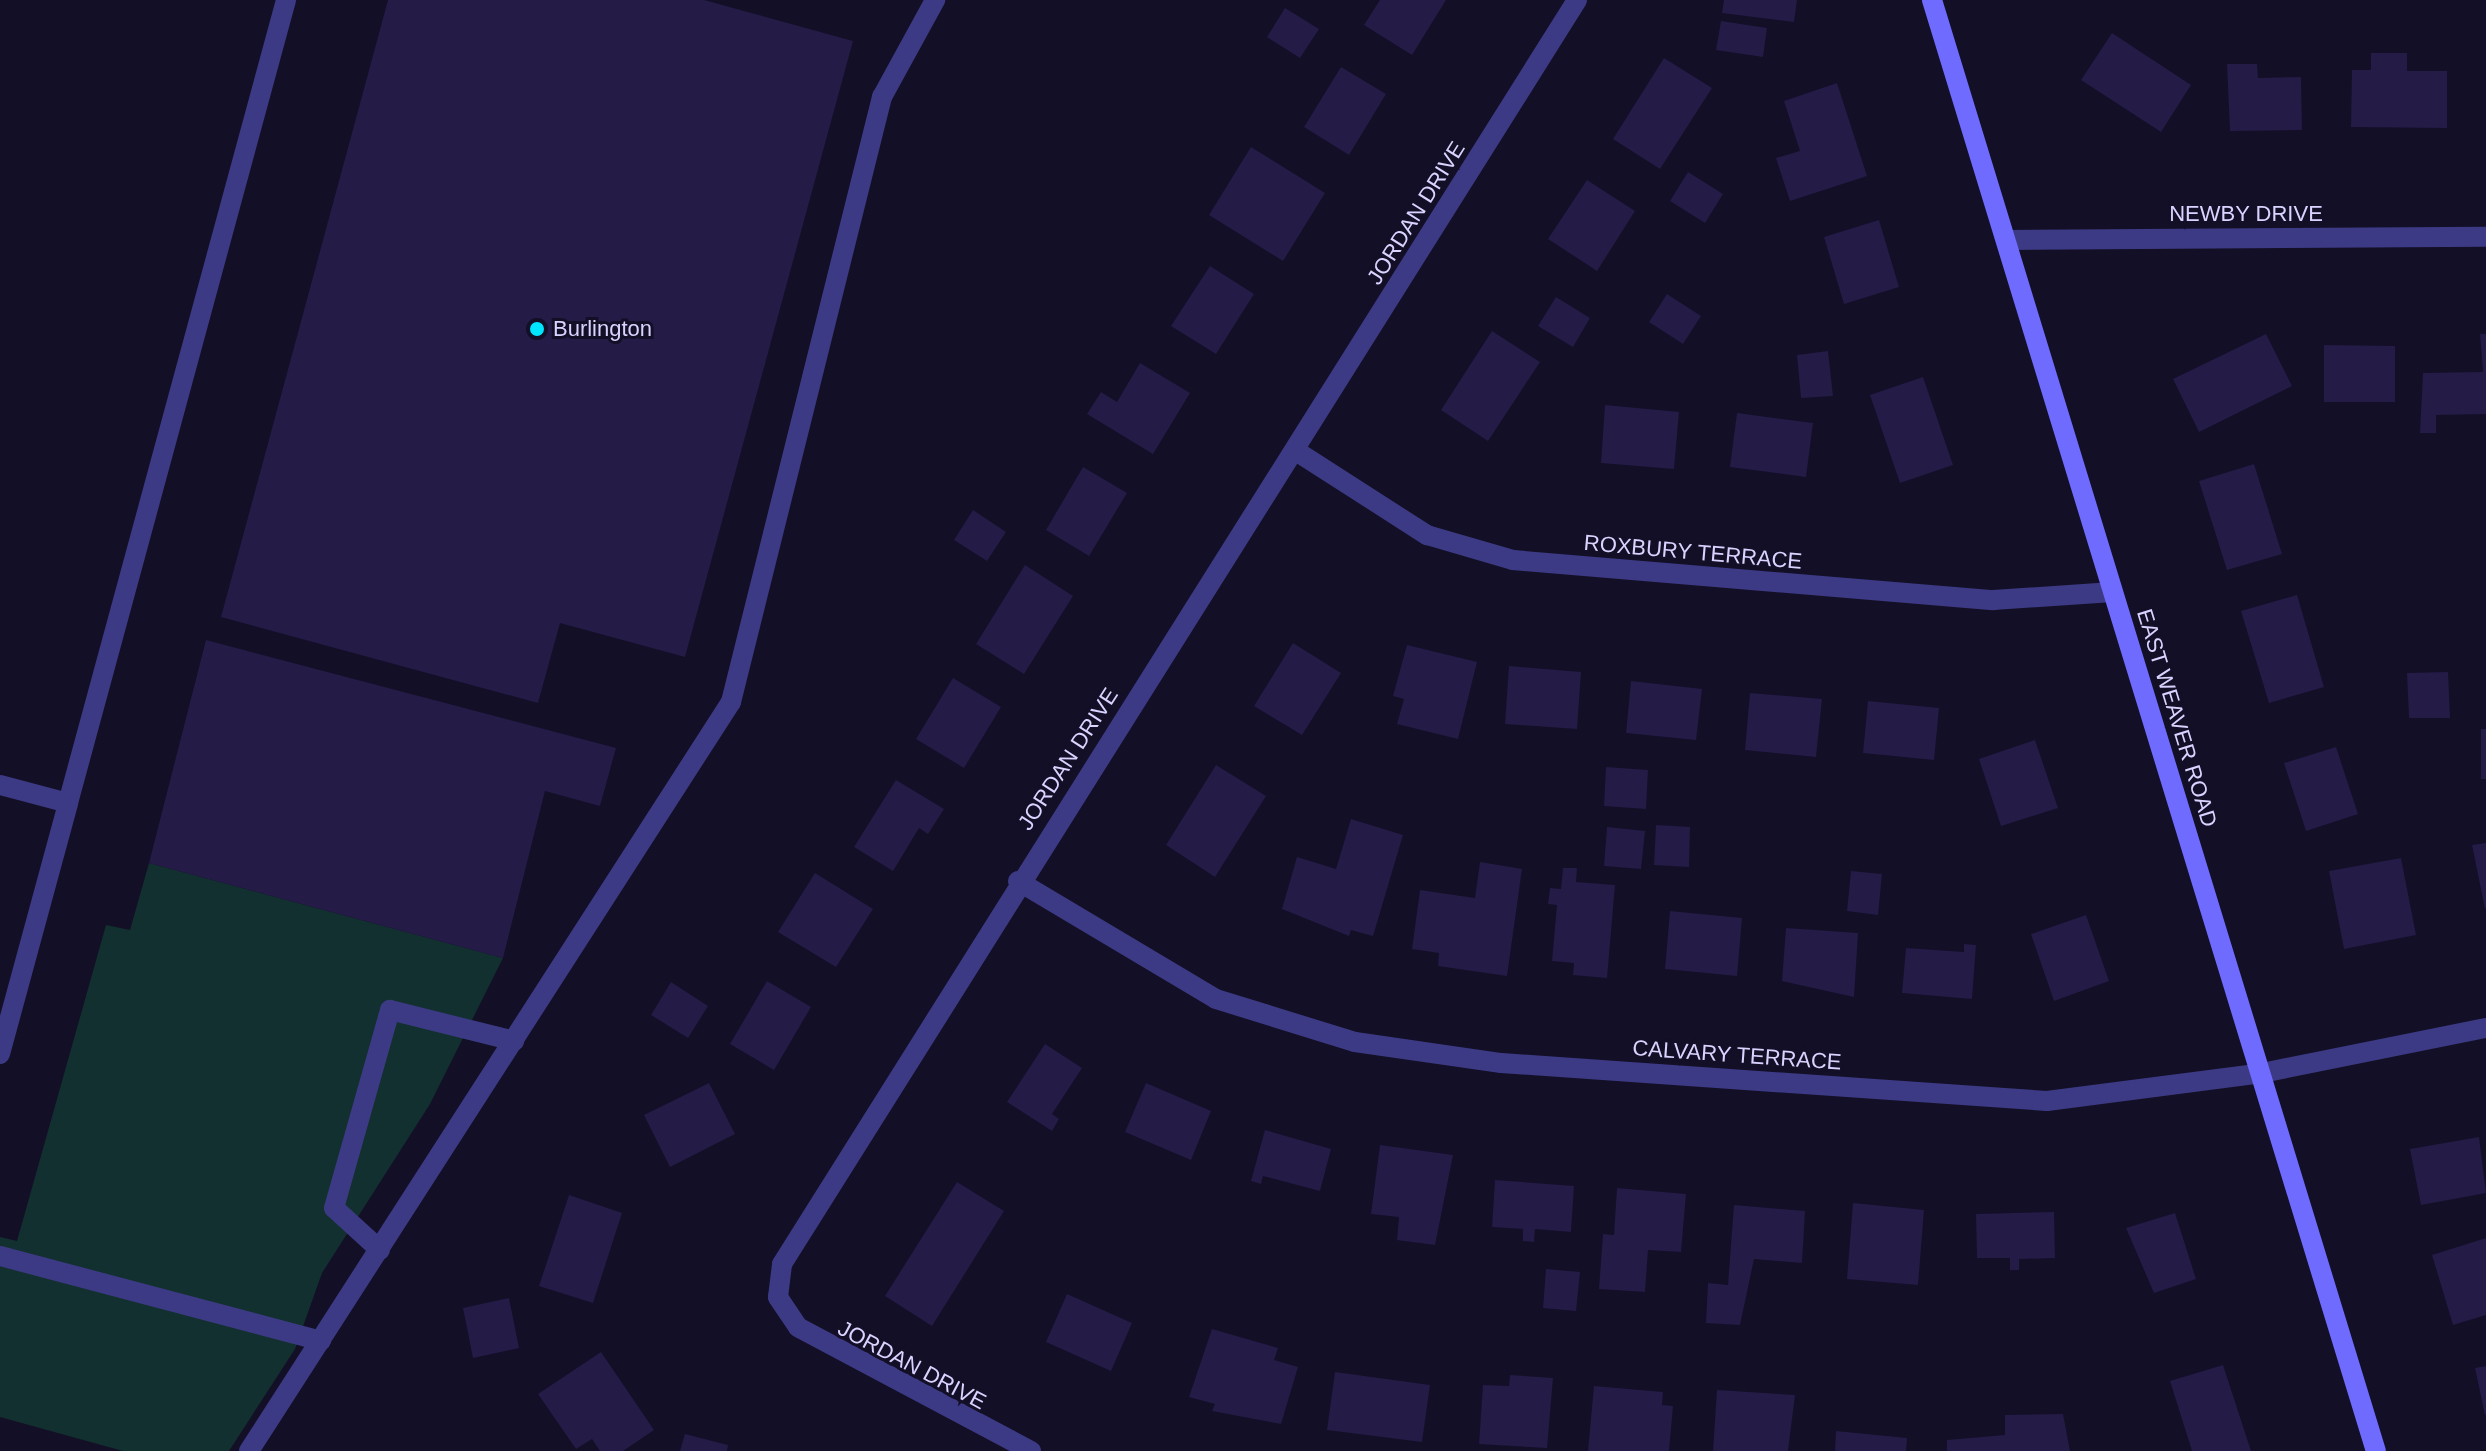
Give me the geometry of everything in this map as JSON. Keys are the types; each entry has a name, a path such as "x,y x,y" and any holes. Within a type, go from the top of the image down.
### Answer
{"street":[{"path":"0,1054 286,0"},
{"path":"249,1451 731,702 882,97 935,0"},
{"name":"JORDAN DRIVE","path":"1031,1451 839,1354 798,1327 778,1297 782,1264 1018,881 1296,451 1577,0"},
{"name":"EAST WEAVER ROAD","path":"1932,0 2376,1451"},
{"name":"NEWBY DRIVE","path":"2006,240 2486,237"},
{"name":"ROXBURY TERRACE","path":"1296,451 1427,535 1513,560 1993,600 2113,592"},
{"path":"0,785 68,803"},
{"name":"CALVARY TERRACE","path":"1018,881 1216,999 1355,1042 1501,1063 2047,1101 2262,1073 2486,1028"},
{"path":"380,1250 334,1208 390,1010 514,1041"},
{"path":"0,1256 321,1341"}],"green space":[{"path":"149,863 503,958 430,1104 322,1273 295,1349 229,1451 123,1451 0,1417 0,1237 17,1241 106,925 130,930"}],"building":[{"name":"Burlington","path":"388,0 704,0 853,41 685,657 560,623 538,703 221,617"},
{"path":"1380,0 1446,0 1412,55 1364,25"},
{"path":"1724,0 1797,0 1794,22 1722,13"},
{"path":"1285,8 1319,29 1300,58 1267,37"},
{"path":"1721,21 1767,28 1763,57 1716,50"},
{"path":"2112,33 2191,85 2161,132 2081,80"},
{"path":"2371,53 2407,53 2407,71 2447,71 2447,128 2351,127 2352,70 2371,70"},
{"path":"1664,58 1712,88 1660,169 1613,139"},
{"path":"2227,64 2257,64 2258,78 2301,77 2302,130 2230,131"},
{"path":"1341,67 1386,94 1349,155 1304,127"},
{"path":"1837,83 1867,176 1790,201 1776,158 1800,151 1784,101"},
{"path":"1251,147 1325,193 1283,261 1209,215"},
{"path":"1688,172 1723,194 1705,223 1670,201"},
{"path":"1587,180 1635,211 1597,271 1548,239"},
{"path":"1879,220 1899,287 1844,304 1824,237"},
{"path":"1210,266 1254,294 1216,354 1171,326"},
{"path":"1667,294 1701,316 1683,344 1649,322"},
{"path":"1556,297 1590,318 1573,347 1538,326"},
{"path":"1492,331 1540,362 1488,441 1441,410"},
{"path":"2266,334 2292,386 2199,432 2173,379"},
{"path":"2480,334 2486,334 2486,414 2436,415 2436,433 2420,433 2423,373 2483,372"},
{"path":"2324,345 2395,346 2395,402 2324,402"},
{"path":"1828,351 1833,396 1801,398 1797,355"},
{"path":"1140,363 1190,393 1153,454 1087,414 1101,392 1117,402"},
{"path":"1923,377 1953,465 1900,483 1870,395"},
{"path":"1605,405 1679,412 1674,469 1601,463"},
{"path":"1737,413 1813,423 1806,477 1730,467"},
{"path":"2254,464 2282,554 2227,570 2199,481"},
{"path":"1083,467 1127,493 1089,556 1046,530"},
{"path":"973,510 1006,532 987,561 954,540"},
{"path":"1025,565 1073,596 1024,674 976,644"},
{"path":"2297,595 2324,687 2269,703 2241,611"},
{"path":"206,640 616,748 600,806 545,791 503,958 149,863"},
{"path":"1293,643 1341,673 1302,735 1254,706"},
{"path":"1407,645 1477,662 1458,739 1397,724 1404,699 1393,696"},
{"path":"1509,666 1581,672 1577,729 1505,724"},
{"path":"2448,672 2450,718 2409,718 2407,673"},
{"path":"953,678 1001,707 964,768 916,739"},
{"path":"1631,681 1702,689 1696,740 1626,733"},
{"path":"1750,693 1822,699 1816,757 1745,750"},
{"path":"1868,701 1939,708 1934,760 1863,753"},
{"path":"2481,729 2486,729 2486,779 2481,779"},
{"path":"2035,740 2058,808 2001,826 1979,759"},
{"path":"2336,747 2358,814 2306,831 2284,763"},
{"path":"1216,765 1266,796 1215,877 1166,845"},
{"path":"1606,767 1648,770 1646,809 1604,806"},
{"path":"896,780 944,809 928,834 919,828 893,871 854,847"},
{"path":"1351,819 1403,835 1373,936 1351,930 1349,936 1282,909 1297,857 1336,869"},
{"path":"1656,825 1690,827 1689,867 1654,865"},
{"path":"1607,827 1645,831 1641,869 1604,866"},
{"path":"2486,843 2486,908 2485,909 2472,845"},
{"path":"2401,858 2416,935 2344,949 2329,871"},
{"path":"1480,862 1522,869 1507,976 1438,966 1439,953 1412,949 1420,890 1475,898"},
{"path":"1563,868 1577,868 1576,882 1615,885 1607,978 1573,975 1574,963 1552,961 1557,905 1548,904 1550,888 1561,889"},
{"path":"1851,871 1882,874 1878,915 1847,911"},
{"path":"815,873 873,909 836,967 778,932"},
{"path":"1670,911 1742,918 1737,976 1665,969"},
{"path":"2086,915 2109,981 2054,1001 2031,934"},
{"path":"1786,928 1858,933 1854,997 1782,981"},
{"path":"1964,944 1976,945 1972,999 1902,993 1906,948 1964,952"},
{"path":"767,981 811,1007 774,1070 730,1044"},
{"path":"671,982 708,1006 688,1038 651,1015"},
{"path":"1045,1044 1082,1068 1052,1114 1059,1119 1052,1131 1007,1102"},
{"path":"709,1083 735,1134 670,1167 644,1115"},
{"path":"1146,1083 1211,1111 1191,1160 1125,1132"},
{"path":"1265,1130 1331,1149 1320,1191 1263,1176 1261,1184 1251,1181"},
{"path":"2479,1137 2486,1193 2421,1205 2410,1149"},
{"path":"1380,1145 1453,1155 1435,1245 1397,1240 1399,1217 1371,1214"},
{"path":"1495,1180 1574,1186 1571,1232 1535,1229 1534,1242 1523,1241 1523,1229 1492,1227"},
{"path":"957,1182 1004,1211 932,1326 885,1296"},
{"path":"1617,1188 1686,1194 1681,1252 1648,1250 1645,1292 1599,1289 1603,1234 1614,1235"},
{"path":"569,1195 622,1213 593,1303 539,1286"},
{"path":"1853,1203 1924,1210 1918,1285 1847,1279"},
{"path":"1734,1205 1805,1211 1802,1263 1754,1259 1740,1325 1706,1323 1708,1283 1728,1285"},
{"path":"2054,1212 2055,1258 2019,1259 2019,1270 2010,1270 2010,1258 1977,1258 1976,1214"},
{"path":"2175,1213 2196,1279 2154,1293 2126,1228"},
{"path":"2486,1238 2486,1315 2453,1325 2432,1255"},
{"path":"1546,1269 1580,1272 1576,1311 1543,1308"},
{"path":"1067,1294 1132,1323 1111,1371 1046,1342"},
{"path":"509,1298 519,1348 473,1358 463,1308"},
{"path":"1212,1329 1278,1348 1274,1360 1298,1367 1281,1424 1212,1411 1215,1404 1189,1397"},
{"path":"601,1352 654,1430 623,1451 600,1451 592,1439 576,1449 538,1394"},
{"path":"2223,1365 2251,1451 2192,1451 2170,1381"},
{"path":"2486,1366 2486,1415 2485,1415 2475,1368"},
{"path":"1335,1372 1430,1385 1422,1442 1327,1430"},
{"path":"1510,1375 1553,1378 1547,1448 1479,1444 1483,1385 1509,1386"},
{"path":"1594,1386 1663,1392 1662,1405 1673,1406 1669,1451 1588,1451"},
{"path":"1717,1390 1795,1395 1788,1451 1713,1451"},
{"path":"2063,1414 2070,1451 1947,1451 1947,1440 2005,1435 2005,1415"},
{"path":"1836,1431 1907,1438 1906,1451 1835,1451"},
{"path":"685,1434 728,1445 727,1451 680,1451"}],"place":[{"name":"Burlington","path":"537,329"}]}
